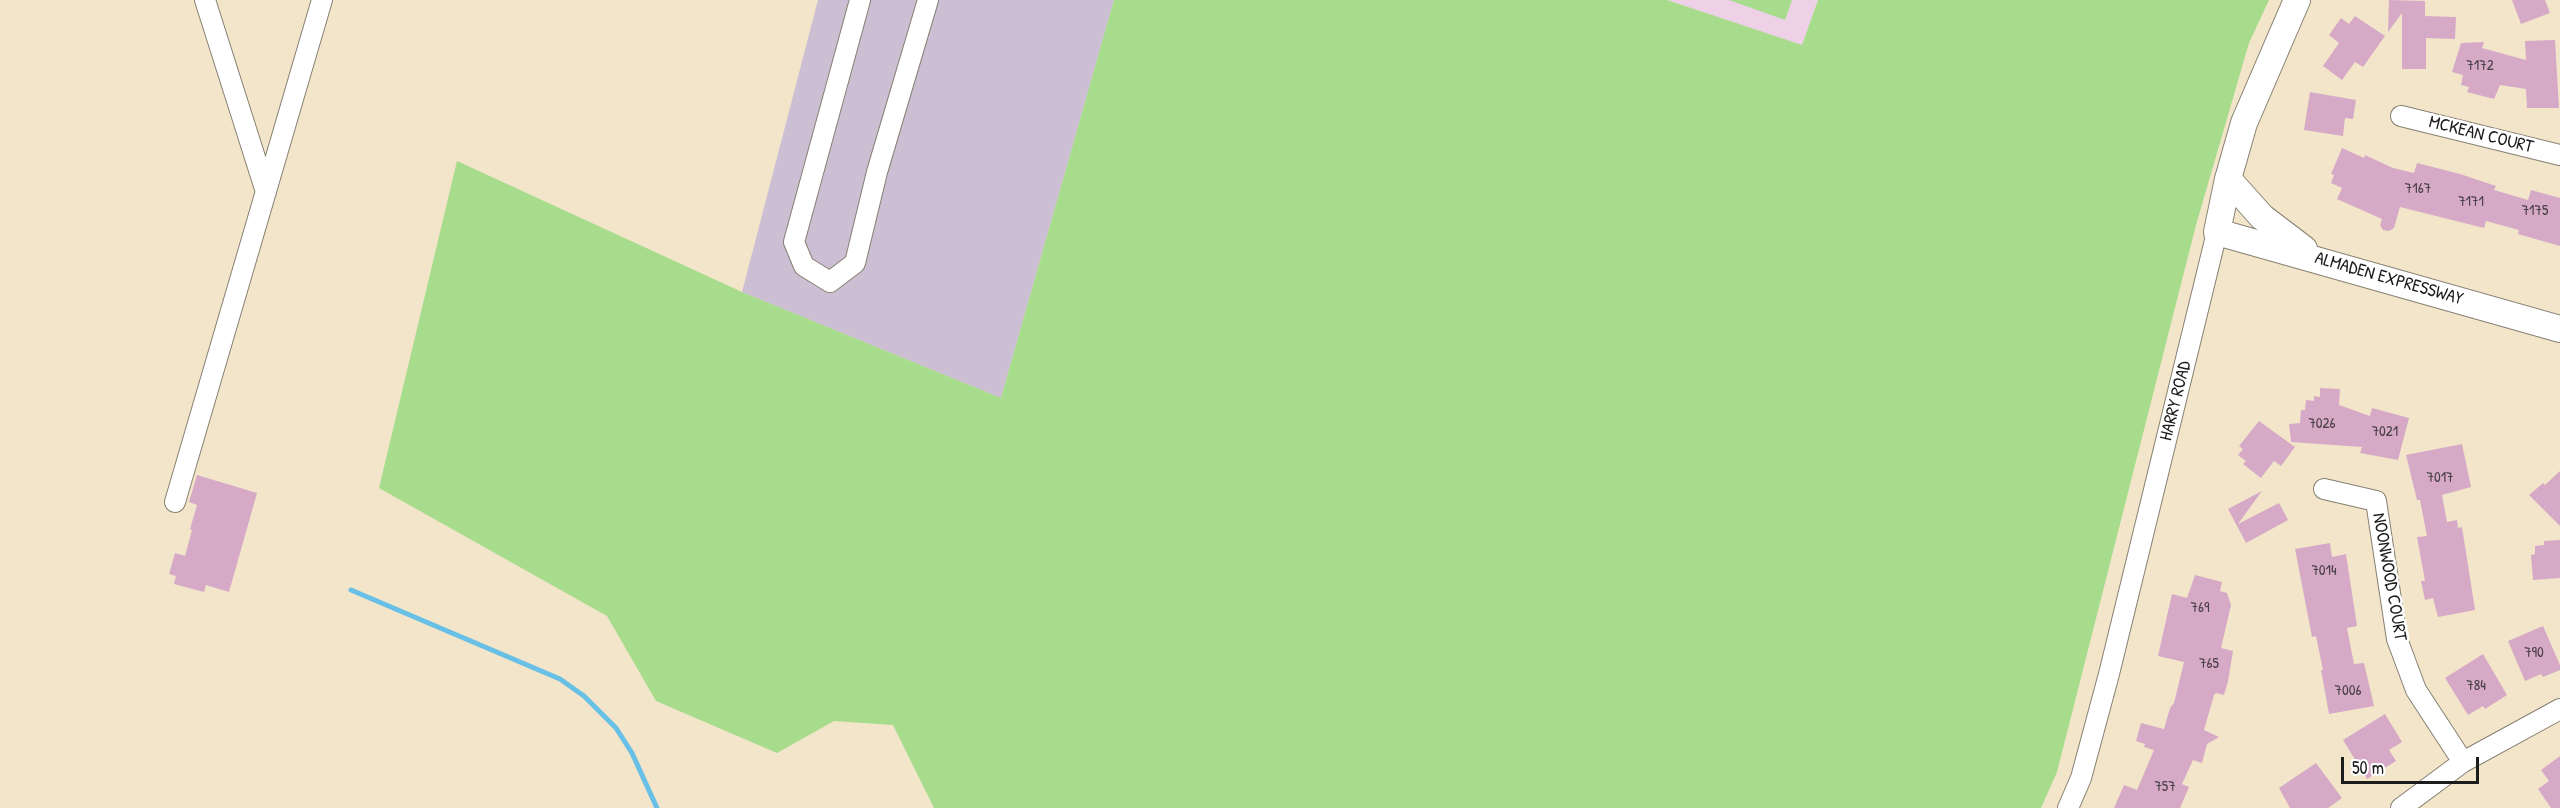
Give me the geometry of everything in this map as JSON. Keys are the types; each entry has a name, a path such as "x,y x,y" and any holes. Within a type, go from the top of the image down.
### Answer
{"main road":[{"name":"HARRY ROAD","path":"2217,232 2228,179 2252,101 2297,0"},
{"path":"2228,179 2262,218 2316,258"},
{"name":"ALMADEN EXPRESSWAY","path":"2217,232 2560,328"}],"street":[{"path":"205,0 266,192"},
{"path":"176,502 322,0"},
{"path":"860,0 794,242 804,266 830,282 855,263 877,172 928,0"},
{"name":"MCKEAN COURT","path":"2401,116 2560,155"},
{"name":"HARRY ROAD","path":"2068,808 2081,778 2109,674 2217,232"},
{"name":"NOONWOOD COURT","path":"2324,489 2376,501 2397,639 2416,690 2463,762"},
{"path":"2401,808 2463,762 2560,709"}],"shaded area":[{"path":"818,0 1114,0 1001,398 742,292"},
{"path":"1667,0 1818,0 1802,46"}],"green space":[{"path":"1114,0 1667,0 1802,45 1818,0 2269,0 2249,43 2196,225 2057,772 2041,808 934,808 893,725 834,721 777,753 656,701 607,616 379,488 457,161 742,292 1001,398"},
{"path":"1729,0 1792,0 1785,20"}],"building":[{"path":"2389,0 2425,1 2425,16 2456,17 2455,39 2426,38 2426,69 2402,69 2402,13 2388,32"},
{"path":"2512,0 2545,0 2550,13 2521,24"},
{"path":"2355,16 2385,36 2363,67 2355,62 2342,80 2323,66 2339,43 2329,35 2341,18 2349,24"},
{"path":"2555,40 2559,108 2527,108 2526,89 2500,85 2494,99 2467,92 2469,87 2461,85 2463,75 2452,72 2461,43 2484,42 2482,48 2526,60 2525,41"},
{"path":"2310,92 2356,100 2353,119 2345,118 2343,136 2304,130"},
{"path":"2342,148 2364,158 2365,155 2393,168 2414,173 2417,163 2460,174 2496,186 2494,190 2528,200 2531,190 2560,198 2560,246 2518,234 2519,230 2486,221 2484,228 2400,207 2394,228 2389,231 2383,230 2380,225 2382,219 2337,199 2342,188 2331,183 2334,175 2331,174"},
{"path":"2320,388 2340,389 2339,405 2370,416 2372,408 2409,418 2398,460 2360,453 2362,447 2291,442 2289,424 2300,423 2301,410 2305,410 2306,400 2314,401 2314,396 2320,397"},
{"path":"2259,421 2295,447 2281,466 2274,461 2261,478 2243,464 2246,461 2238,455 2243,449 2239,446"},
{"path":"2462,444 2471,487 2442,495 2447,522 2457,520 2458,528 2462,527 2475,610 2438,617 2433,598 2425,600 2421,581 2425,581 2417,537 2427,536 2420,500 2417,500 2406,455"},
{"path":"2560,471 2560,526 2529,495 2543,483 2545,485"},
{"path":"197,475 257,493 229,592 206,585 204,592 174,584 176,576 169,574 175,553 185,556 197,505 189,502"},
{"path":"2262,491 2238,524 2279,503 2288,520 2246,543 2228,509"},
{"path":"2560,540 2560,578 2533,580 2531,555 2535,554 2535,546 2544,545 2544,541"},
{"path":"2330,543 2332,557 2346,554 2357,626 2347,628 2354,664 2364,663 2374,706 2329,714 2316,636 2312,637 2295,549"},
{"path":"2195,575 2222,582 2220,591 2227,593 2231,605 2221,648 2233,651 2228,681 2224,695 2216,693 2214,695 2204,730 2219,737 2207,744 2202,763 2193,760 2182,784 2189,787 2180,808 2114,808 2124,785 2137,790 2154,750 2136,741 2141,723 2164,729 2170,708 2174,703 2184,662 2158,656 2172,594 2187,598"},
{"path":"2543,626 2560,665 2560,670 2543,677 2541,674 2525,681 2508,641"},
{"path":"2483,654 2507,695 2485,709 2483,706 2468,715 2445,678"},
{"path":"2385,714 2402,742 2389,750 2396,761 2367,779 2343,740"},
{"path":"2560,756 2560,808 2551,808 2538,789 2549,781 2541,770"},
{"path":"2316,763 2342,798 2328,808 2290,808 2279,788"}],"waterway":[{"path":"351,590 560,679 584,696 616,728 632,753 657,808"}]}
